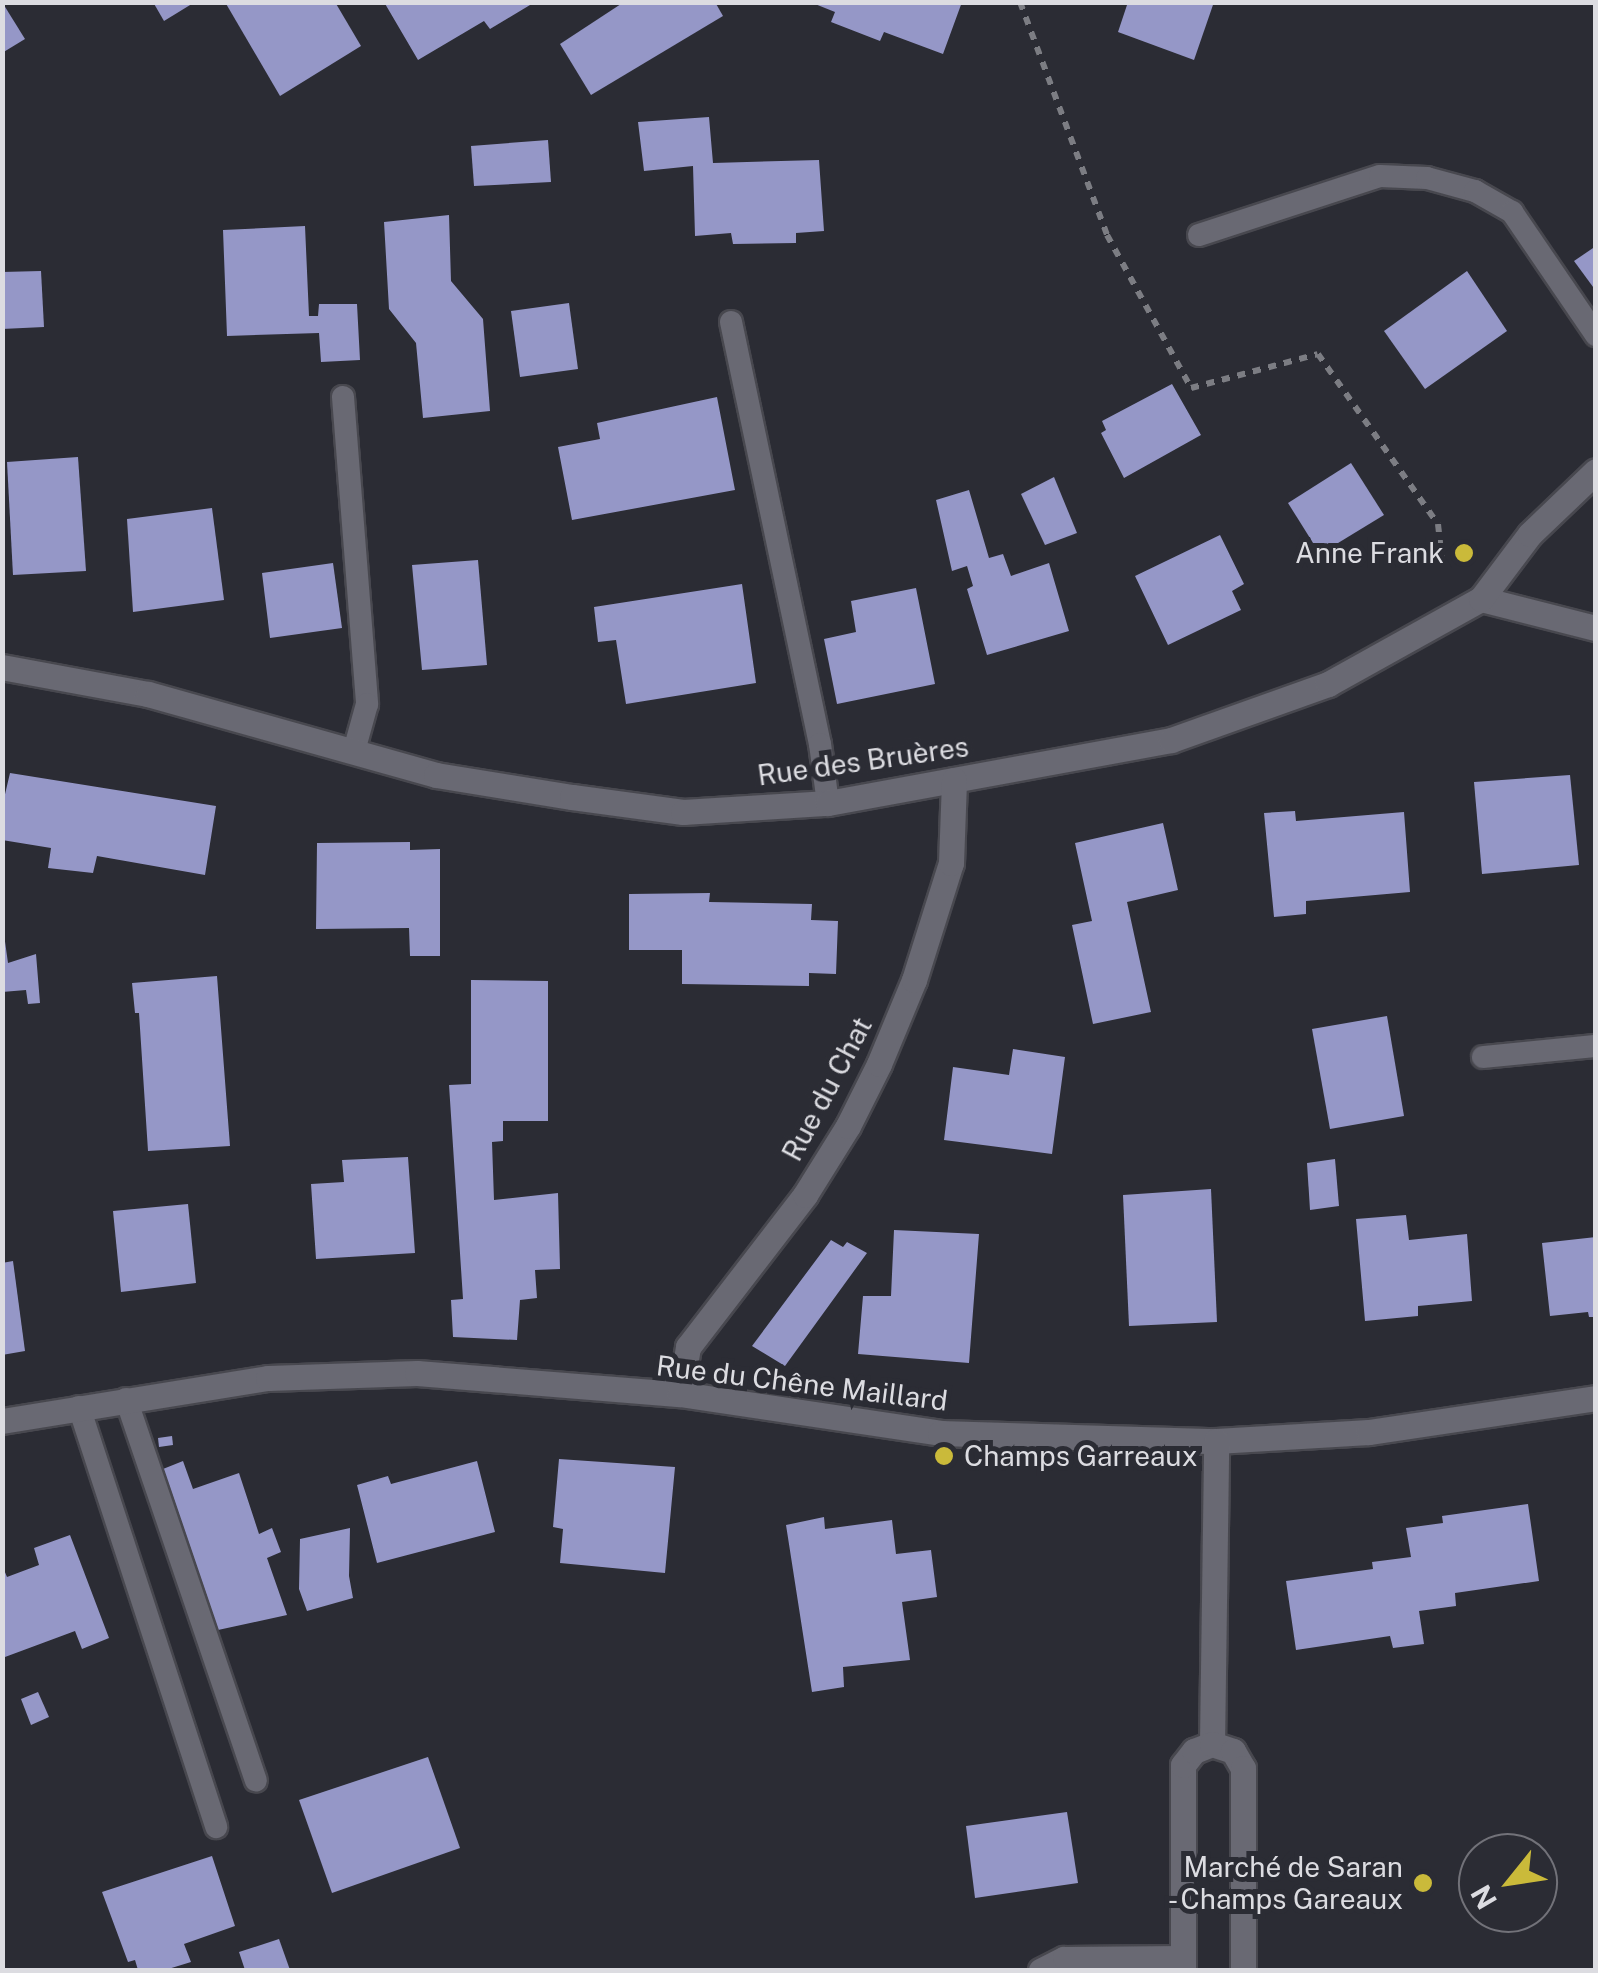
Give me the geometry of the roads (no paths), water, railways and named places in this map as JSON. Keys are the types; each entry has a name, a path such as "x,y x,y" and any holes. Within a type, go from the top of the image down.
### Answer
{"street":[{"name":"Rue des Bruères","path":"2,667 148,694 436,775 684,812 828,802 1172,740 1328,684 1481,599 1530,534 1596,471"},
{"path":"1481,599 1596,628"},
{"name":"Rue du Chat","path":"680,1394 688,1347 805,1195 848,1126 879,1064 942,899 953,846 954,780"},
{"name":"Rue du Chêne Maillard","path":"2,1421 268,1378 417,1372 680,1394 940,1433 1216,1441 1369,1432 1596,1398"},
{"path":"1212,1744 1216,1441"},
{"path":"1184,1964 1184,1765 1194,1750 1212,1744 1233,1752 1244,1768 1243,1970"}],"lane":[{"path":"1199,235 1380,176 1427,178 1475,192 1512,212 1596,335"},
{"path":"731,322 820,744 828,802"},
{"path":"343,398 367,704 354,752"},
{"path":"1482,1057 1596,1046"},
{"path":"126,1399 256,1780"},
{"path":"80,1407 216,1827"},
{"path":"1040,1970 1064,1958 1184,1964"}],"place":[{"name":"Anne Frank","path":"1464,553"},
{"name":"Champs Garreaux","path":"944,1456"},
{"name":"Marché de Saran - Champs Gareaux","path":"1423,1883"}]}
